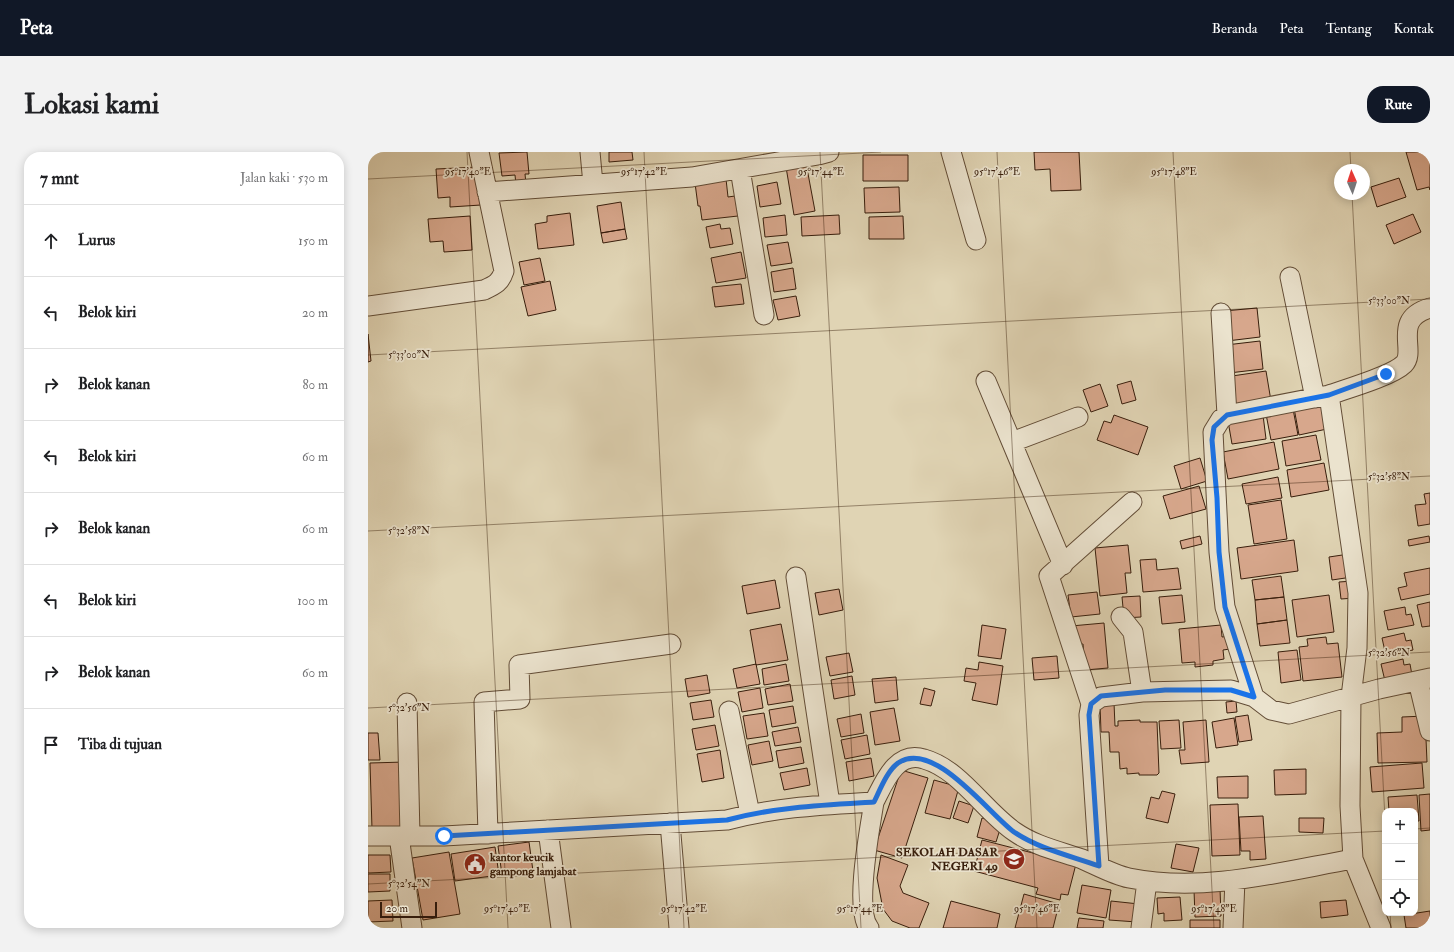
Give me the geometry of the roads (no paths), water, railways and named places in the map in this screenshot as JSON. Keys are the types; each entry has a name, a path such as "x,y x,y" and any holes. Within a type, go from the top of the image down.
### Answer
{"street":[{"path":"368,306 463,294 484,290 500,281 504,271 480,152"},
{"path":"590,152 593,184"},
{"path":"487,192 593,184 629,183 692,177 829,152"},
{"path":"951,152 976,240"},
{"path":"740,169 764,315"},
{"path":"1290,277 1322,396 1358,593 1357,648 1351,697 1350,806 1353,859 1381,928"},
{"path":"1254,697 1225,607 1219,552 1217,498 1212,440 1214,427 1227,415 1322,396 1386,374 1403,365 1406,361 1409,324 1413,317 1430,308"},
{"path":"1221,313 1227,415"},
{"path":"986,381 1063,565"},
{"path":"1012,442 1078,417"},
{"path":"1099,866 1089,715 1091,704 1049,576 1132,502"},
{"path":"796,577 830,804"},
{"path":"1121,617 1133,632 1142,692"},
{"path":"488,834 484,702 520,699 519,664 671,644"},
{"path":"1091,704 1101,696 1142,692 1231,690 1254,697 1270,710 1289,714 1424,679 1430,731"},
{"path":"407,703 404,836 412,928"},
{"path":"729,711 750,814"},
{"path":"869,928 865,923 862,904 874,802 889,774 898,763 911,758 923,758 950,772 1015,832 1040,846 1099,866 1128,878 1177,884 1235,880 1353,859"},
{"path":"368,836 488,834 727,820 750,814 830,804 874,802"},
{"path":"670,823 679,928"},
{"path":"548,830 561,928"},
{"path":"1233,928 1235,880"},
{"path":"1141,928 1147,881"}],"place":[{"name":"SEKOLAH DASAR NEGERI 49","path":"1014,859"},
{"name":"kantor keucik gampong lamjabat","path":"475,864"}]}
